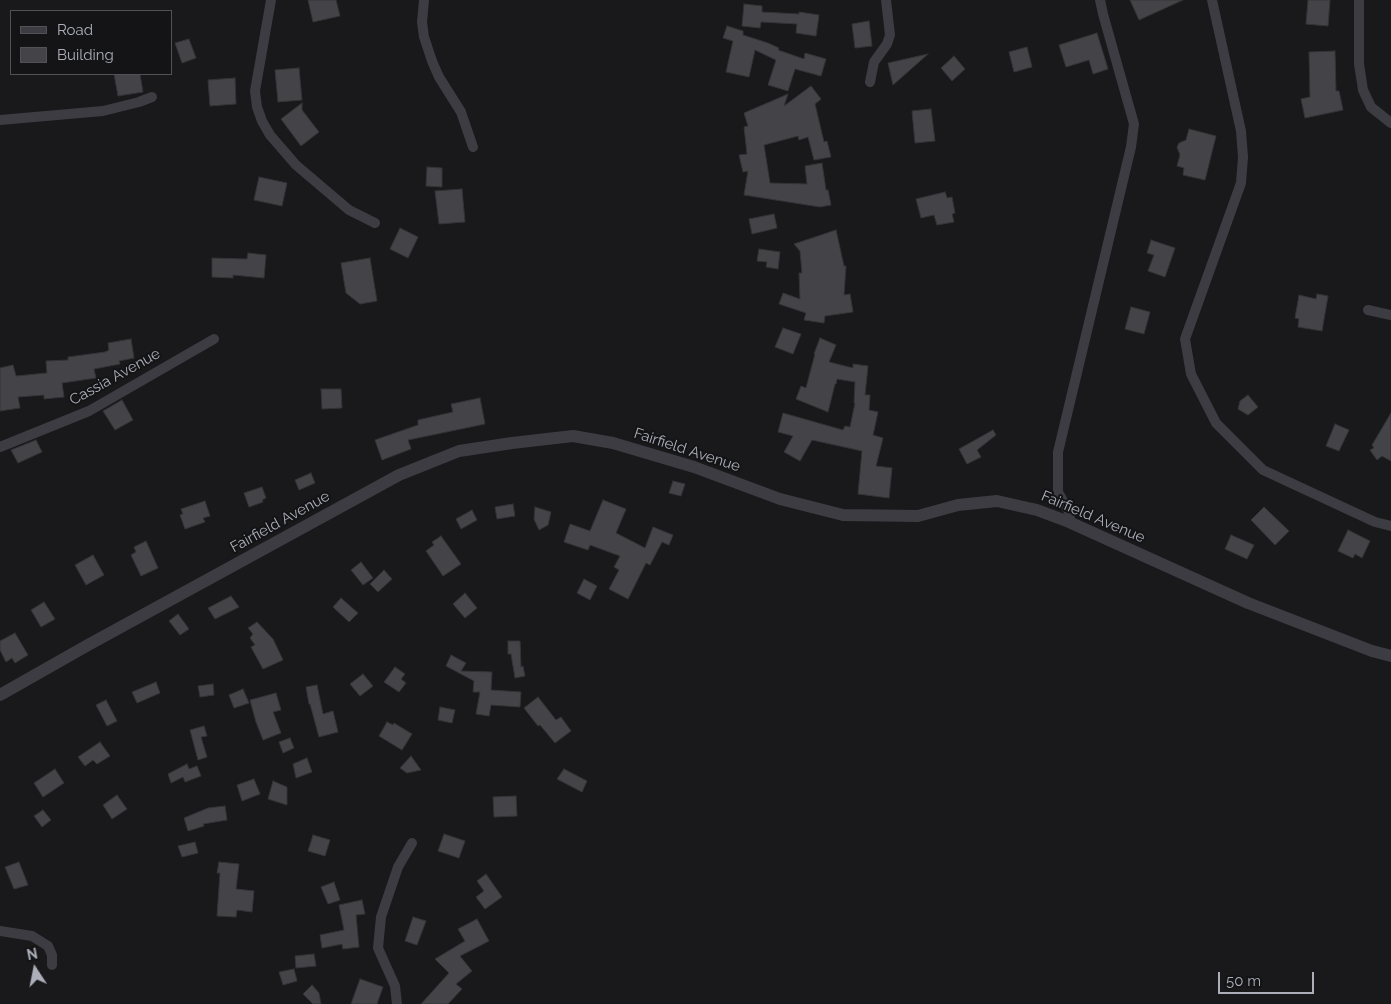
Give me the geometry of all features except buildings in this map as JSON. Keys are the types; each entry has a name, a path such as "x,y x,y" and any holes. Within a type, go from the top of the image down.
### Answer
{"street":[{"path":"271,0 255,91 257,107 262,121 270,135 296,165 349,210 376,223"},
{"path":"424,0 422,22 424,37 439,77 461,112 473,147"},
{"path":"870,82 874,62 887,44 890,35 886,0"},
{"path":"1069,522 1070,514 1058,492 1058,452 1131,147 1134,124 1100,0"},
{"path":"1212,0 1241,131 1243,157 1241,183 1185,339 1191,374 1216,423 1263,470 1376,522 1391,526"},
{"path":"1359,0 1359,64 1362,90 1371,107 1391,123"},
{"path":"0,120 103,111 152,97"},
{"path":"1368,310 1391,315"},
{"name":"Cassia Avenue","path":"0,447 88,412 214,339"},
{"name":"Fairfield Avenue","path":"0,695 400,475 459,451 573,436 622,446 694,467 780,499 843,514 918,516 958,505 997,501 1036,510 1069,522 1248,603 1372,651 1391,656"},
{"path":"397,1004 395,986 378,948 381,918 389,892 398,867 412,842"},
{"path":"0,931 32,936 48,946 52,955 52,965"}]}
